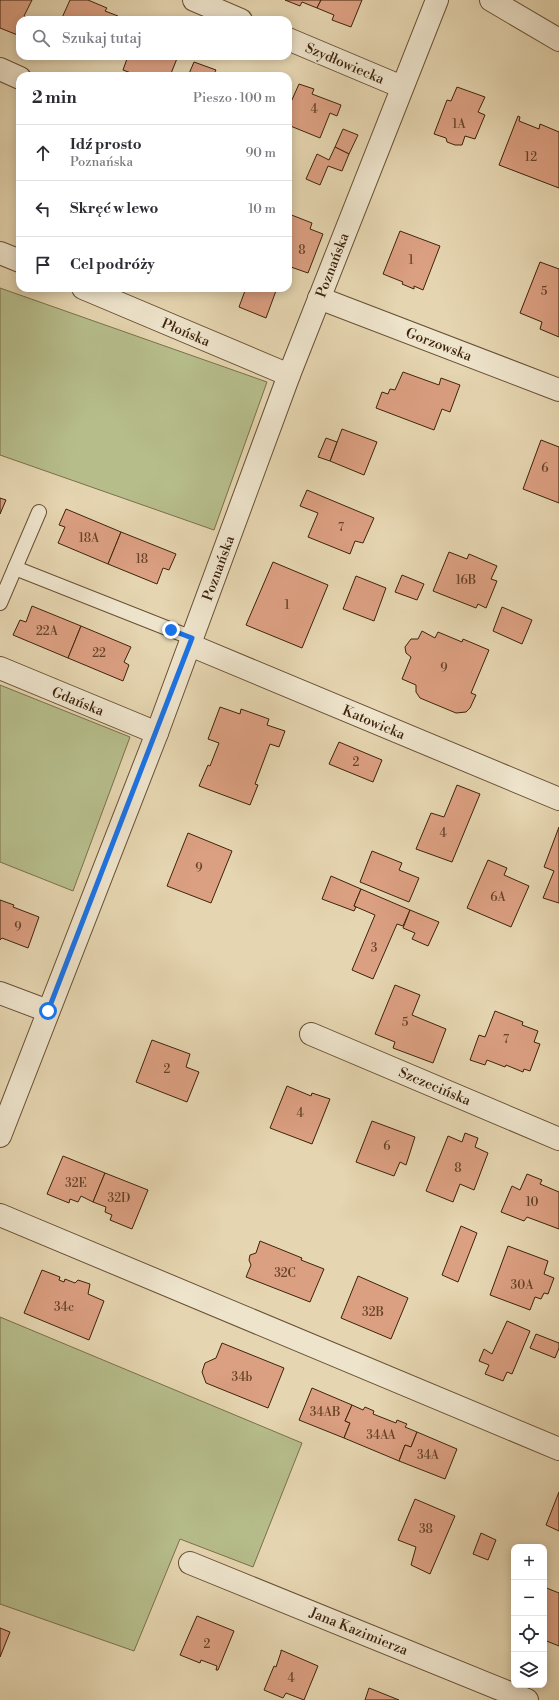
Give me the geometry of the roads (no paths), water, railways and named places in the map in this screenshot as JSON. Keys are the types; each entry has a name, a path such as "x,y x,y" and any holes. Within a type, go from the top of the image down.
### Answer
{"street":[{"path":"194,0 232,16"},
{"name":"Poznańska","path":"0,1136 191,642 289,375 437,0"},
{"path":"491,0 559,40"},
{"name":"Szydłowiecka","path":"292,42 402,87"},
{"path":"0,69 16,76"},
{"path":"0,253 16,259"},
{"name":"Płońska","path":"92,292 289,375"},
{"name":"Gorzowska","path":"319,298 559,390"},
{"name":"Katowicka","path":"191,642 559,799"},
{"name":"Gdańska","path":"0,668 156,733"},
{"path":"0,993 48,1011"},
{"name":"Szczecińska","path":"311,1034 559,1139"},
{"path":"0,1214 559,1449"},
{"name":"Jana Kazimierza","path":"190,1563 527,1700"}],"lane":[{"path":"0,603 39,512"},
{"path":"15,568 191,642"}]}
